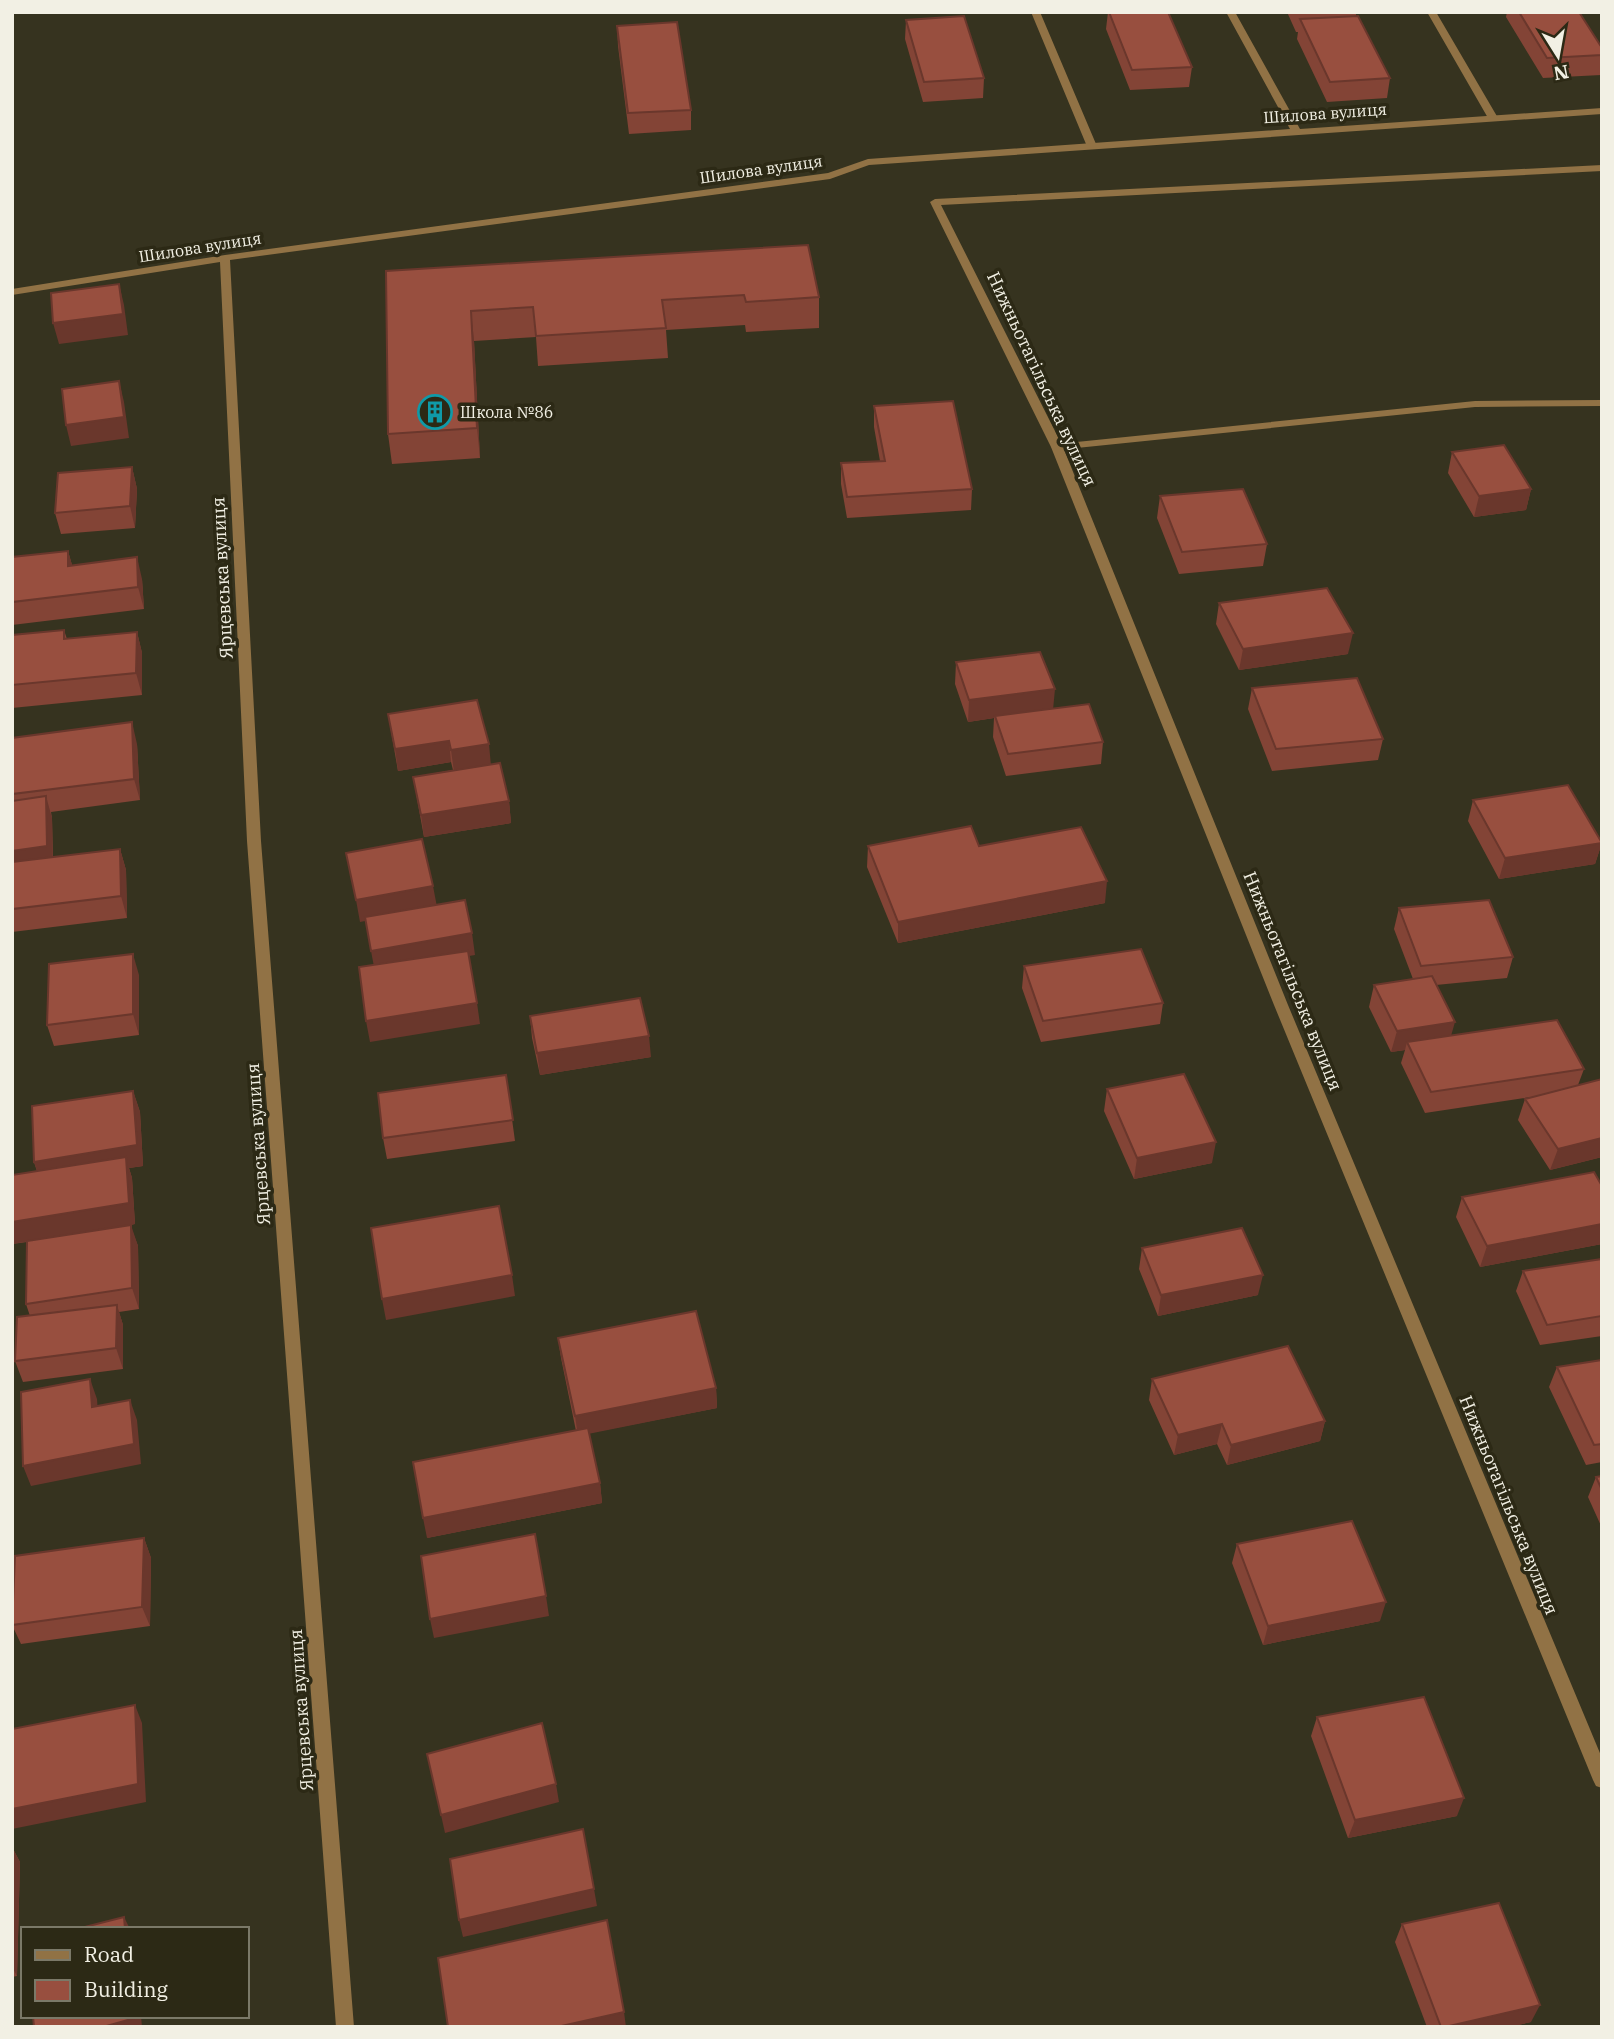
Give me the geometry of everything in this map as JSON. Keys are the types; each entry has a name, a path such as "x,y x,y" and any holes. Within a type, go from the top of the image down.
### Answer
{"street":[{"path":"1035,12 1091,144"},
{"path":"1230,12 1296,131"},
{"path":"1431,12 1493,118"},
{"name":"Шилова вулиця","path":"12,292 225,258 831,176 868,162 1091,144 1602,111"},
{"name":"Нижньотагільська вулиця","path":"1602,168 935,202 1057,447 1281,1005 1602,1780"},
{"name":"Ярцевська вулиця","path":"225,258 254,841 345,2027"},
{"path":"1057,447 1475,404 1602,403"}],"building":[{"path":"1109,12 1168,12 1192,67 1132,70"},
{"path":"1519,12 1579,12 1602,48 1602,55 1547,58"},
{"path":"964,16 984,78 924,82 906,20"},
{"path":"1358,16 1390,78 1330,82 1300,19"},
{"path":"677,22 691,110 628,113 617,26"},
{"path":"808,245 819,297 746,302 744,295 662,300 666,328 536,336 533,307 471,311 477,428 388,434 386,271"},
{"path":"119,284 123,314 53,323 51,293"},
{"path":"119,381 124,417 66,425 62,389"},
{"path":"953,401 972,489 847,497 841,463 885,461 874,406"},
{"path":"1504,445 1531,489 1479,496 1452,452"},
{"path":"132,467 130,506 55,513 58,473"},
{"path":"1243,489 1267,544 1182,552 1160,496"},
{"path":"68,551 68,566 137,557 138,587 12,602 12,557"},
{"path":"1327,588 1353,633 1243,649 1219,603"},
{"path":"64,630 64,639 137,632 136,673 12,685 12,635"},
{"path":"1040,652 1055,689 969,700 956,662"},
{"path":"1357,678 1383,739 1276,749 1252,688"},
{"path":"477,700 489,744 451,750 449,741 395,749 388,714"},
{"path":"1089,704 1103,742 1008,754 995,716"},
{"path":"132,722 134,779 12,794 12,738"},
{"path":"500,763 509,801 421,815 413,777"},
{"path":"1568,785 1602,843 1505,858 1473,800"},
{"path":"46,796 47,846 12,851 12,801"},
{"path":"971,826 979,846 1081,827 1107,881 898,922 868,846"},
{"path":"422,839 433,886 356,900 346,853"},
{"path":"120,849 121,896 12,909 12,862"},
{"path":"465,900 472,933 371,951 365,917"},
{"path":"1489,900 1513,957 1421,966 1399,908"},
{"path":"1141,949 1163,1003 1043,1021 1024,966"},
{"path":"468,951 477,1003 366,1021 359,967"},
{"path":"133,954 133,1014 47,1025 49,964"},
{"path":"1432,976 1455,1022 1397,1031 1374,985"},
{"path":"640,998 649,1036 537,1053 530,1016"},
{"path":"1557,1020 1584,1069 1431,1092 1407,1042"},
{"path":"1184,1074 1216,1142 1137,1158 1107,1089"},
{"path":"506,1075 513,1120 383,1138 378,1093"},
{"path":"1602,1079 1602,1138 1558,1149 1525,1099"},
{"path":"133,1091 137,1145 34,1162 32,1106"},
{"path":"126,1157 129,1203 12,1222 12,1175"},
{"path":"1594,1172 1602,1186 1602,1224 1487,1246 1462,1197"},
{"path":"499,1206 512,1275 382,1299 371,1228"},
{"path":"131,1225 132,1288 26,1304 27,1241"},
{"path":"1242,1228 1263,1275 1161,1295 1142,1248"},
{"path":"1602,1259 1602,1316 1547,1325 1523,1271"},
{"path":"117,1305 116,1348 15,1361 17,1317"},
{"path":"696,1311 716,1388 575,1416 558,1338"},
{"path":"1288,1346 1325,1421 1231,1445 1222,1424 1178,1435 1152,1379"},
{"path":"1602,1360 1602,1444 1594,1445 1557,1367"},
{"path":"90,1379 92,1407 130,1400 134,1444 23,1466 21,1392"},
{"path":"588,1428 600,1483 423,1518 413,1462"},
{"path":"1602,1476 1602,1490 1596,1477"},
{"path":"1352,1521 1386,1602 1268,1626 1237,1544"},
{"path":"535,1534 546,1596 430,1619 421,1556"},
{"path":"144,1538 142,1607 12,1625 15,1556"},
{"path":"1424,1697 1464,1798 1355,1820 1317,1717"},
{"path":"135,1705 138,1784 12,1809 12,1729"},
{"path":"542,1723 556,1784 441,1815 427,1754"},
{"path":"583,1829 594,1889 459,1920 450,1859"},
{"path":"1499,1903 1540,2005 1441,2027 1402,1924"},
{"path":"124,1917 125,1927 85,1927"},
{"path":"607,1920 624,2012 557,2027 448,2027 438,1958"},
{"path":"33,2018 135,2018 103,2027 34,2027"}],"place":[{"name":"Школа №86","path":"435,412"}]}
